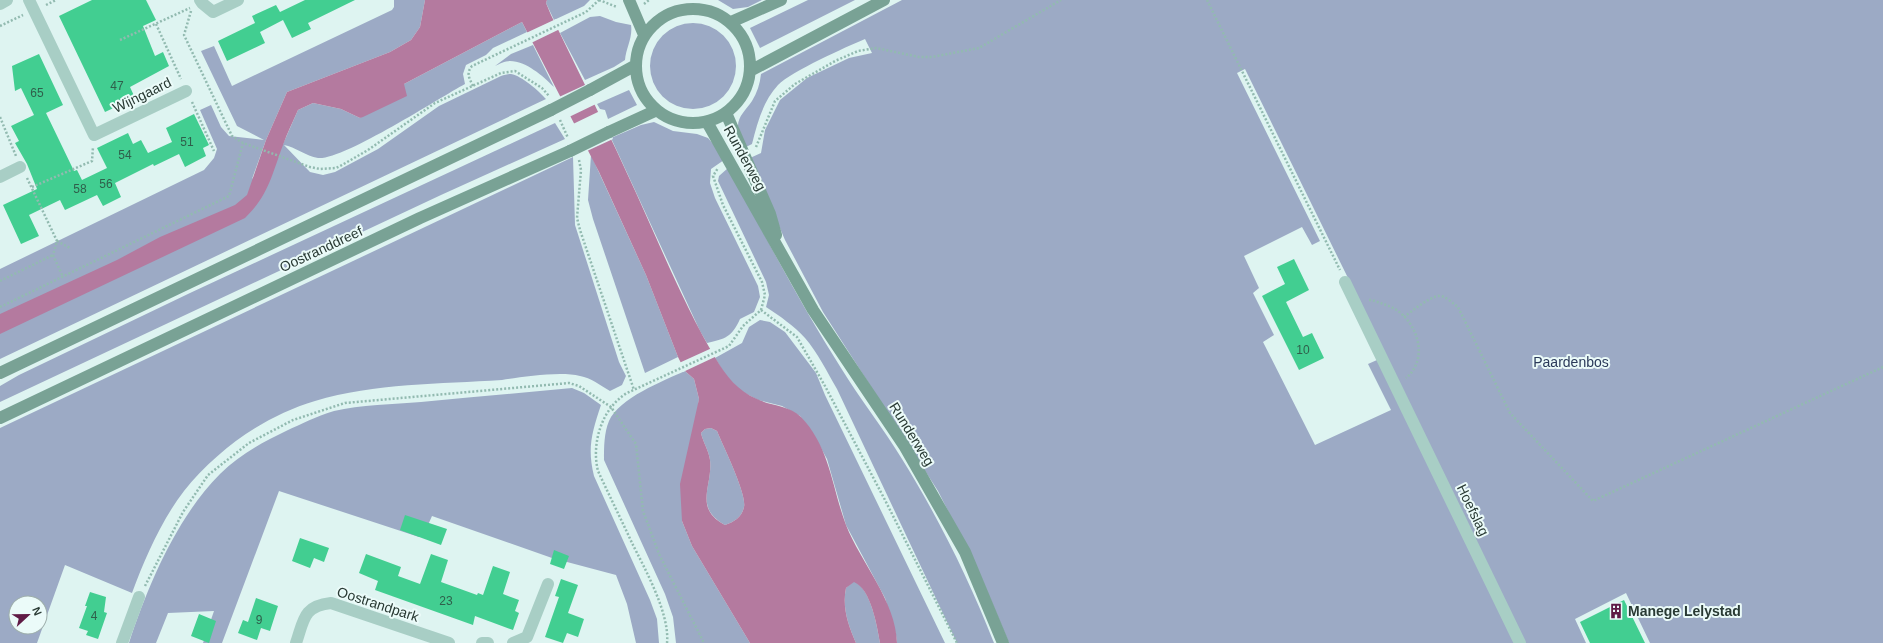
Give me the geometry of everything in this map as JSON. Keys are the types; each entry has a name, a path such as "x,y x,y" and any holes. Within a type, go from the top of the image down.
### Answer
{"main road":[{"path":"629,0 644,35"},
{"path":"731,22 781,0"},
{"path":"750,71 884,0"},
{"path":"687,4 718,14 731,22 740,32 750,57 749,81 743,94 734,106 726,113 707,122 681,122 668,118 648,101 641,90 637,78 636,55 644,35 653,24 664,16 687,4"},
{"name":"Oostranddreef","path":"0,373 553,108 636,66"},
{"name":"Oostranddreef","path":"0,418 406,225 573,150 657,110"},
{"name":"Runderweg","path":"726,113 770,214 780,250"},
{"name":"Runderweg","path":"707,122 813,310 905,447 965,552 1003,643"}],"street":[{"path":"0,4 7,0"},
{"path":"29,0 94,135"},
{"path":"201,2 214,12 238,0"},
{"name":"Wijngaard","path":"94,135 186,91"},
{"path":"0,177 20,167"},
{"name":"Hoefslag","path":"1345,282 1520,643"},
{"path":"513,643 527,637 548,584"},
{"path":"122,643 139,597"},
{"name":"Oostrandpark","path":"296,643 306,612 318,604 331,603 450,643"},
{"path":"482,643 488,643"}],"path":[{"path":"473,86 468,74 472,66 586,12 599,0"},
{"path":"744,154 758,145 775,101 795,84 835,61 858,50 876,48 932,57 945,56 979,48 1061,0"},
{"path":"1207,0 1345,282"},
{"path":"120,40 201,2"},
{"path":"201,2 191,11 184,35 232,136 243,143 288,160 320,169 336,168 368,150 435,103 501,73 515,71 542,88 573,150 581,170 578,218 580,230 634,390"},
{"path":"156,24 186,91"},
{"name":"Wijngaard","path":"186,91 214,151"},
{"path":"0,117 20,167 32,187 56,242 54,255 63,277"},
{"path":"32,187 92,161 94,135"},
{"path":"0,307 229,196 243,143"},
{"path":"667,643 668,636 662,611 653,585 598,471 595,454 597,440 605,418 611,407 621,397 729,346 743,326 760,310 765,295 762,282 723,205 714,183 713,176 715,171 730,162"},
{"path":"56,242 70,248"},
{"path":"0,281 54,255"},
{"path":"1404,317 1424,303 1438,296 1445,298 1458,307 1510,413 1593,501 1883,367"},
{"path":"1356,304 1364,300 1372,300 1396,310 1409,322 1417,338 1420,351 1412,373 1401,382 1397,391"},
{"path":"760,310 797,337 825,386 885,500 957,643"},
{"path":"139,597 183,512 208,475 250,443 293,420 345,403 569,383 579,386 611,407 636,444 643,511 659,554 704,643"}],"green space":[{"path":"394,0 425,0 420,27 411,40 390,52 287,92 266,140 252,179 283,144 298,110 313,103 341,109 360,118 404,84 522,22 527,32 493,48 486,55 466,65 463,74 465,84 368,140 347,150 330,156 318,158 284,145 310,172 323,175 335,172 378,149 439,106 501,76 511,74 515,75 535,88 546,99 0,359 0,269 204,170 214,158 217,149 200,110 211,105 221,127 229,136 264,140 237,126 201,51 214,46 232,86 392,10 394,7"},
{"path":"547,0 590,0 584,6 554,20 546,3"},
{"path":"718,0 762,0 748,7 733,9"},
{"path":"808,0 855,0 760,48 750,28"},
{"name":"Paardenbos","path":"902,0 1883,0 1883,643 1650,643 1626,593 1575,619 1586,643 1009,643 982,579 938,491 823,312 785,240 750,158 761,153 765,130 780,100 807,78 849,58 872,53 865,39 820,60 785,79 778,85 768,98 758,121 752,144 746,147 739,131 738,122 755,95 761,74","holes":["1245,69 1348,278 1377,360 1368,364 1391,410 1315,445 1263,342 1274,335 1253,293 1259,288 1244,256 1302,227 1312,245 1320,241 1237,73"]},
{"path":"600,16 616,22 631,25 630,38 625,60 614,67 585,80 560,33 590,17"},
{"path":"693,23 709,26 717,30 729,42 733,50 736,66 733,82 729,90 717,102 709,106 693,109 677,106 669,102 657,90 653,82 650,66 653,50 657,42 669,30 677,26"},
{"path":"533,45 554,87 528,66 508,61 495,66 511,54"},
{"path":"629,90 637,105 608,119 605,110 600,109 597,104"},
{"path":"654,122 673,131 697,134 708,138 724,160 711,169 710,183 715,198 758,286 760,297 754,312 740,319 731,333 719,340 707,343 700,331 611,138 641,125"},
{"path":"555,123 565,139 441,195 0,402 0,386 19,375 190,293"},
{"path":"591,155 646,275 678,357 645,373 588,200"},
{"path":"573,157 575,225 619,362 626,376 622,385 610,391 588,378 572,375 552,374 502,380 408,385 384,388 338,395 296,407 260,425 243,436 227,448 197,476 184,491 161,527 148,553 132,593 65,565 48,612 48,595 8,595 8,635 40,635 37,643 0,643 0,428"},
{"path":"728,168 826,344 848,380 895,447 928,503 963,572 994,643 957,643 837,389 826,369 805,338 787,321 766,307 769,295 766,282 718,181 719,176"},
{"path":"760,320 770,322 785,332 816,373 825,395 945,643 897,643 885,598 846,525 827,459 812,432 800,416 782,406 758,400 741,391 726,376 715,358 742,343 749,327"},
{"path":"685,371 694,379 699,399 682,521 692,546 750,643 676,643 673,617 665,594 604,460 606,430 614,413 622,405 642,391"},
{"path":"572,388 584,393 601,405 595,424 591,448 594,476 650,600 657,619 659,643 636,643 627,604 616,575 552,558 432,516 424,534 419,537 279,491 222,643 203,643 214,611 168,613 156,643 129,643 155,575 177,531 190,510 227,467 260,444 315,418 334,411 355,407"},
{"path":"711,428 717,431 738,481 744,501 743,511 734,521 725,525 715,518 707,503 710,460 701,433 705,429"},
{"path":"854,581 860,585 869,600 875,618 880,643 856,643 853,636 846,616 845,595 846,588"}],"shaded area":[{"path":"425,0 547,0 546,3 551,15 616,150 684,299 720,365 728,377 750,396 796,413 811,429 818,441 829,468 846,525 852,539 877,582 891,612 897,643 880,643 875,618 869,600 860,586 854,582 846,588 845,609 848,623 856,643 750,643 692,546 682,521 680,484 699,399 694,379 685,371 678,357 646,275 599,172 522,22 404,84 407,96 363,117 360,118 341,109 313,103 298,110 286,136 269,184 260,201 245,218 0,334 0,314 117,260 160,237 235,205 247,195 266,140 287,92 390,52 411,40 420,27","holes":["711,428 717,431 738,481 744,501 743,511 734,521 725,525 715,518 707,504 710,460 701,433 705,429"]}],"pier":[{"path":"556,19 560,29 531,43 526,33"},
{"path":"587,84 596,104 569,117 559,97"},
{"path":"600,111 613,139 587,151 573,124"},
{"path":"712,348 717,356 683,372 679,363"}],"building":[{"path":"92,0 146,0 156,20 143,26 155,56 163,52 169,66 130,87 135,98 105,112 59,16"},
{"path":"305,0 355,0 308,23 311,29 292,38 283,20 260,32 265,43 227,61 218,41 255,23 252,16 276,5 280,12"},
{"path":"39,54 63,105 46,113 74,171 77,170 82,180 107,168 97,148 128,133 133,144 141,140 148,153 172,142 166,128 194,114 209,145 203,148 206,156 185,167 179,154 154,166 153,164 115,183 121,197 103,206 97,195 65,210 60,200 29,215 39,236 21,244 3,205 37,189 27,164 15,143 19,141 11,126 34,115 21,88 15,91 12,66"},
{"path":"1294,259 1309,290 1286,302 1303,337 1312,333 1324,358 1299,370 1262,296 1285,284 1277,267"},
{"path":"405,515 447,529 441,545 400,530"},
{"path":"300,538 329,548 324,562 314,558 310,568 292,561"},
{"path":"554,550 569,556 564,569 550,564"},
{"path":"366,554 401,567 398,576 420,584 431,554 448,560 441,582 477,595 478,593 483,595 493,566 510,572 503,594 519,600 515,611 519,613 513,630 475,616 473,625 375,590 378,581 359,573"},
{"path":"561,579 578,585 568,613 584,619 578,637 567,633 563,643 545,637 559,597 555,596"},
{"path":"90,592 106,597 104,612 107,613 98,639 86,635 88,631 79,628 87,606 85,606"},
{"path":"256,598 278,606 270,631 261,628 257,640 238,633 243,620 248,622"},
{"name":"Manege Lelystad","path":"1624,600 1645,643 1590,643 1580,622"},
{"path":"199,614 216,621 209,643 191,636"}],"place":[{"name":"Manege Lelystad","path":"1616,611"}]}
